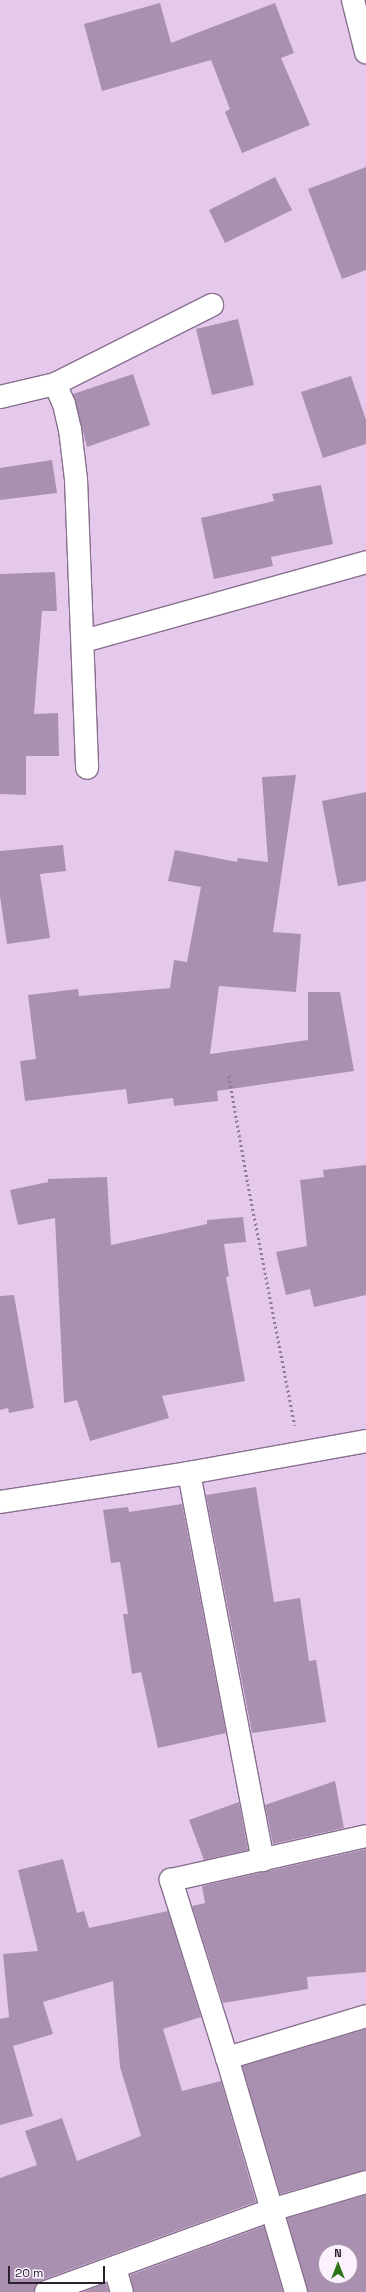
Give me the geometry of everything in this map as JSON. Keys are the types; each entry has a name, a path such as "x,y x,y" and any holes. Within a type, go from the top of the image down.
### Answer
{"street":[{"path":"353,0 366,52"},
{"path":"0,397 55,384 212,305"},
{"path":"55,384 64,404 76,479 84,642 87,768"},
{"path":"84,642 366,562"},
{"path":"0,1502 189,1473 366,1441"},
{"path":"189,1473 263,1860"},
{"path":"296,2292 227,2058 171,1880 366,1836"},
{"path":"227,2058 366,2016"},
{"path":"46,2292 271,2210 366,2182"},
{"path":"115,2268 122,2292"}],"path":[{"path":"230,1076 248,1184 301,1453"}],"building":[{"path":"160,3 171,43 275,3 294,53 281,58 310,125 242,153 225,112 230,109 211,60 102,91 84,24"},
{"path":"366,167 366,270 342,279 308,189"},
{"path":"275,177 292,210 225,243 209,210"},
{"path":"238,319 254,385 212,395 196,329"},
{"path":"133,374 150,425 87,447 73,394"},
{"path":"351,376 366,420 366,444 323,458 301,392"},
{"path":"52,460 57,493 0,500 0,468"},
{"path":"321,485 333,544 271,557 273,566 214,579 201,518 274,501 272,494"},
{"path":"55,572 57,611 42,611 34,714 58,713 59,756 26,756 26,795 0,794 0,574"},
{"path":"296,775 273,932 301,934 296,992 219,986 210,1054 308,1040 308,992 340,992 354,1071 217,1091 218,1101 174,1106 173,1098 128,1104 126,1089 25,1101 20,1061 36,1059 28,995 78,989 79,996 170,988 174,960 187,962 201,887 168,881 175,850 237,862 238,858 268,862 262,777"},
{"path":"366,792 366,881 338,886 322,801"},
{"path":"63,845 66,871 40,874 50,938 7,944 0,896 0,851"},
{"path":"366,1165 366,1295 314,1307 310,1289 286,1295 276,1252 307,1246 300,1180 324,1177 323,1170"},
{"path":"107,1177 111,1245 207,1224 207,1220 243,1217 246,1242 224,1244 229,1276 226,1277 245,1381 162,1396 169,1418 90,1441 77,1400 64,1403 55,1218 18,1225 10,1190 48,1182 48,1179"},
{"path":"14,1295 34,1408 9,1413 8,1408 0,1410 0,1296"},
{"path":"256,1487 274,1602 300,1598 309,1661 316,1660 326,1722 252,1733 206,1495"},
{"path":"182,1504 226,1733 158,1748 141,1672 132,1674 123,1614 128,1614 120,1562 111,1563 103,1510 128,1507 129,1512"},
{"path":"335,1781 344,1828 273,1844 265,1805"},
{"path":"239,1802 248,1850 204,1860 189,1820"},
{"path":"366,1849 366,1972 307,1977 308,1989 223,2003 192,1906 205,1903 202,1886"},
{"path":"63,1859 77,1913 84,1911 89,1928 168,1911 201,2017 163,2029 182,2091 221,2081 256,2202 42,2280 36,2284 34,2292 0,2292 0,2178 37,2165 25,2131 62,2118 77,2161 141,2136 120,2067 113,1981 43,2002 53,2034 13,2046 33,2116 0,2125 0,2019 9,2017 3,1954 38,1951 18,1870"},
{"path":"366,2029 366,2170 280,2194 242,2066"},
{"path":"366,2195 366,2292 308,2292 287,2218"},
{"path":"264,2226 283,2292 134,2292 130,2275"},
{"path":"106,2283 109,2292 83,2292"}]}
